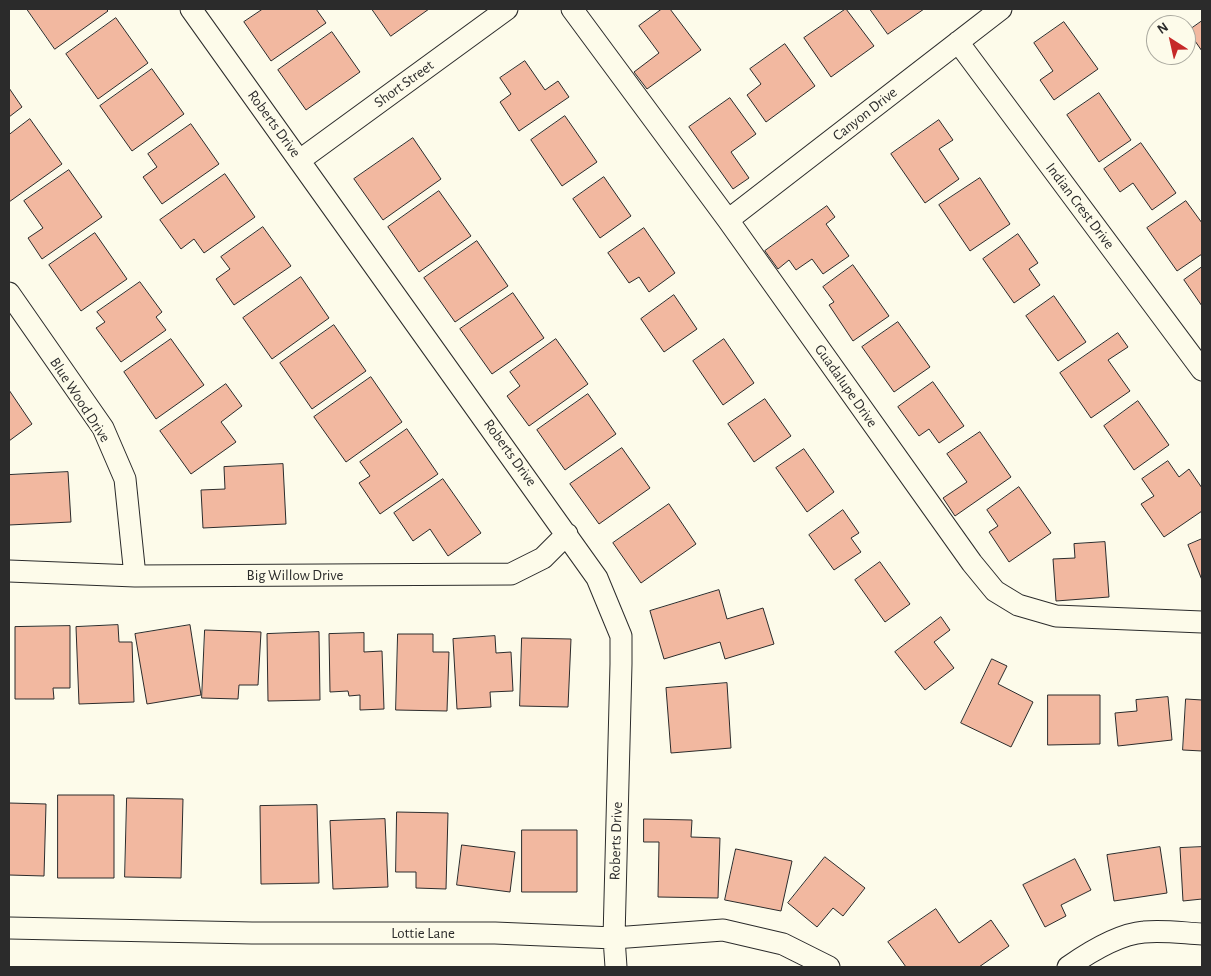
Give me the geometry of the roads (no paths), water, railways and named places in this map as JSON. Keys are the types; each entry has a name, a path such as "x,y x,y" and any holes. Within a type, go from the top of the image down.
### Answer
{"street":[{"name":"Roberts Drive","path":"191,9 568,534 597,578 621,636 614,938 616,967"},
{"name":"Short Street","path":"300,160 508,9"},
{"name":"Guadalupe Drive","path":"572,9 728,220 972,563 995,591 1018,605 1056,616 1202,622"},
{"name":"Canyon Drive","path":"728,220 1001,9"},
{"name":"Indian Crest Drive","path":"958,42 1202,370"},
{"name":"Blue Wood Drive","path":"9,293 103,428 125,479 134,576"},
{"name":"Big Willow Drive","path":"9,571 134,576 511,574 543,558 568,534"},
{"name":"Lottie Lane","path":"9,928 252,933 495,933 614,938 723,930 783,944 829,967"},
{"path":"1068,967 1115,940 1143,932 1202,934"}]}
